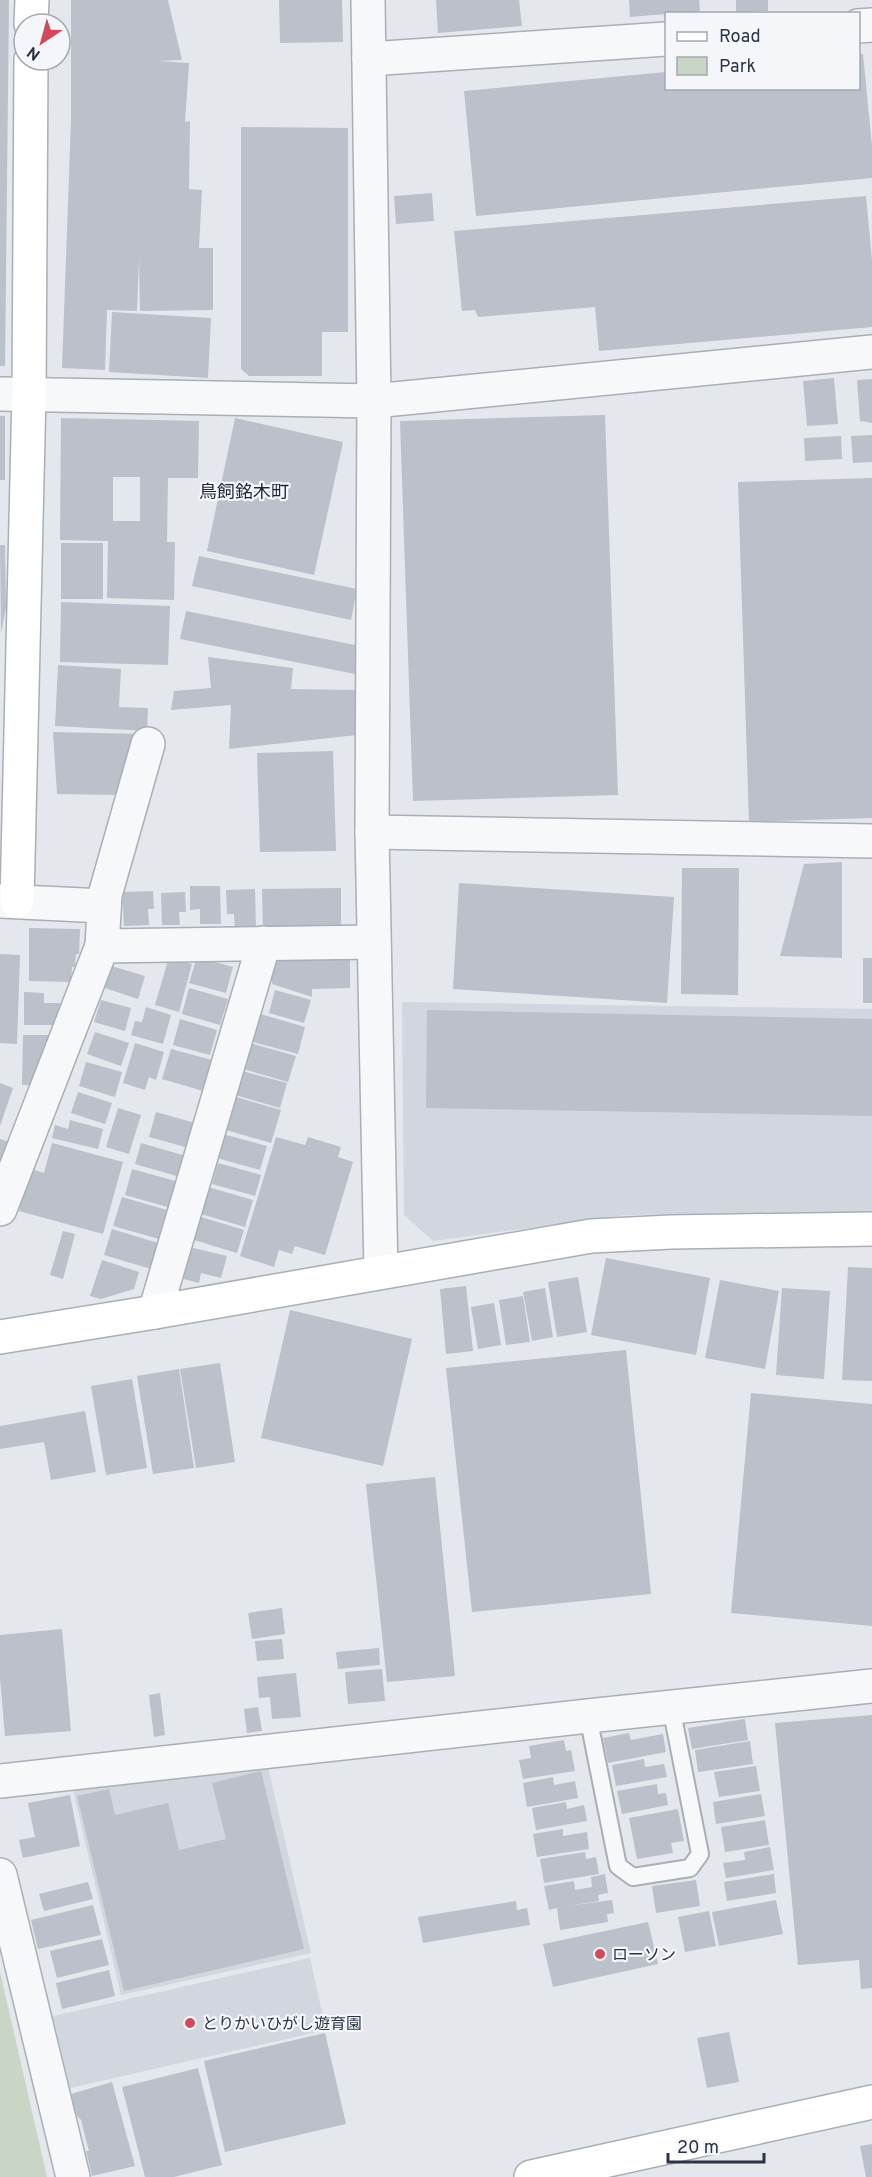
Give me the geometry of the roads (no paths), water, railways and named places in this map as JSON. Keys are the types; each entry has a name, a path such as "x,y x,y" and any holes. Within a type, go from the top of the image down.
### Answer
{"street":[{"path":"368,0 374,401 373,942 381,1272"},
{"path":"369,59 665,39"},
{"path":"30,72 15,394 9,901 104,906"},
{"path":"15,394 374,401 872,352"},
{"path":"0,1209 102,946 105,895 148,744"},
{"path":"372,832 872,841"},
{"path":"102,946 373,942"},
{"path":"155,1312 264,944"},
{"path":"0,1337 591,1236 872,1229"},
{"path":"0,1781 872,1686"},
{"path":"0,1875 73,2177"},
{"path":"531,2177 872,2102"}],"lane":[{"path":"588,1716 618,1866 633,1877 690,1868 700,1854 672,1707"}],"place":[{"name":"ローソン","path":"600,1954"},
{"name":"とりかいひがし遊育園","path":"190,2023"}],"district":[{"name":"鳥飼銘木町","path":"244,492"}]}
